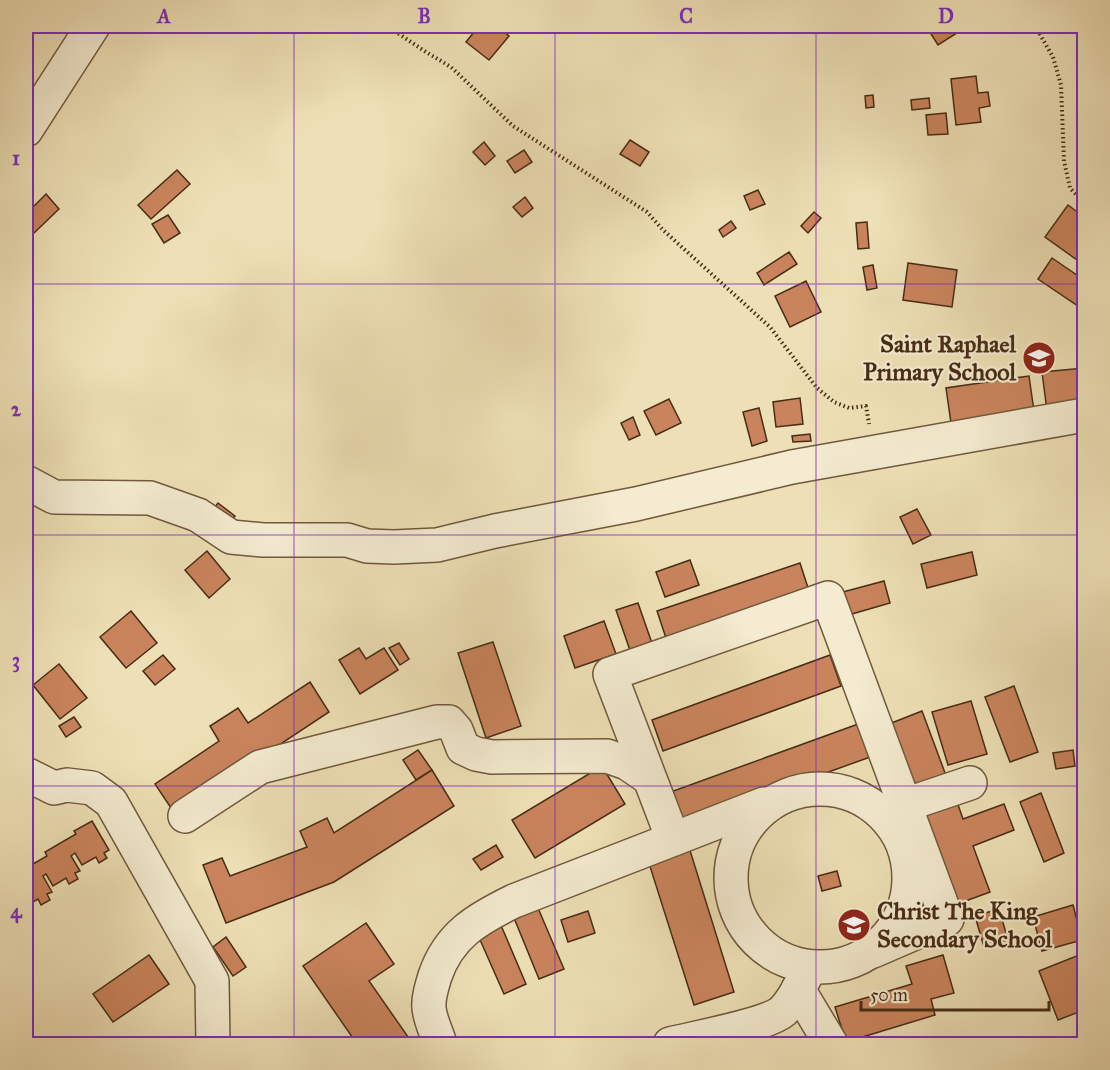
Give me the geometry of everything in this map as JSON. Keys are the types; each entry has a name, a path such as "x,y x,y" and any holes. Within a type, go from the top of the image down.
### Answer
{"street":[{"path":"26,130 93,26"},
{"path":"26,482 54,497 150,498 198,515 231,537 263,540 347,540 368,546 437,545 495,531 636,504 792,467 1084,415"},
{"path":"670,1044 764,1021 782,1012 804,978 827,967 851,962 947,919 893,809 828,598 610,674 673,839"},
{"path":"185,816 260,767 437,722 449,722 456,730 463,748 476,754 492,757 607,756 627,763 650,778"},
{"path":"26,774 54,788 67,785 92,788 111,802 212,981 213,1044"},
{"path":"440,1044 429,1009 432,984 440,961 457,937 482,917 514,900 801,791 825,789 849,794 871,805 893,809 970,783"},
{"path":"777,800 758,814 742,833 736,848 730,880 734,904 744,926 759,945 780,958 804,978 831,1044"},
{"path":"873,951 890,934 903,913 910,889 909,865 902,842 889,821 893,809"}],"path":[{"path":"387,26 451,67 513,126 647,212 663,230 770,327 817,388 834,402 849,408 866,406 873,452"},
{"path":"1035,26 1053,57 1061,85 1064,161 1070,188 1084,203"}],"building":[{"path":"479,26 497,26 509,36 489,60 466,42"},
{"path":"926,26 968,26 938,45"},
{"path":"976,76 978,93 988,92 990,106 979,108 981,122 956,125 951,79"},
{"path":"873,95 874,107 866,108 865,96"},
{"path":"929,98 930,108 912,110 911,100"},
{"path":"946,113 948,134 928,135 926,115"},
{"path":"630,140 649,152 640,166 620,154"},
{"path":"484,142 495,156 485,165 473,152"},
{"path":"524,150 532,162 515,173 507,161"},
{"path":"177,170 190,184 151,219 138,205"},
{"path":"758,190 765,204 750,210 744,196"},
{"path":"46,194 59,209 33,234 26,225 26,214"},
{"path":"525,197 533,208 522,217 513,207"},
{"path":"1068,205 1084,217 1084,265 1045,237"},
{"path":"814,212 821,218 808,233 801,226"},
{"path":"168,215 180,233 164,243 152,224"},
{"path":"731,221 736,228 723,237 719,230"},
{"path":"867,222 869,248 858,249 856,223"},
{"path":"789,252 797,264 764,285 757,273"},
{"path":"1052,258 1084,280 1084,310 1038,279"},
{"path":"908,263 957,270 952,307 903,300"},
{"path":"873,265 877,288 867,290 863,267"},
{"path":"806,281 821,312 790,327 775,296"},
{"path":"1084,368 1084,407 1047,411 1042,372"},
{"path":"1029,376 1034,411 951,423 946,388"},
{"path":"800,398 803,424 776,427 773,402"},
{"path":"669,399 681,423 656,435 644,411"},
{"path":"759,408 767,441 752,446 743,412"},
{"path":"633,417 640,435 629,440 621,423"},
{"path":"810,434 811,441 793,442 792,436"},
{"path":"218,503 235,516 228,524 212,511"},
{"path":"917,509 931,535 913,544 900,517"},
{"path":"207,551 230,579 209,598 185,570"},
{"path":"972,552 977,575 927,588 921,564"},
{"path":"690,560 699,585 665,597 656,572"},
{"path":"800,563 811,597 668,644 657,611"},
{"path":"884,581 890,603 845,616 839,593"},
{"path":"638,603 654,649 632,656 616,610"},
{"path":"131,611 157,643 126,668 100,637"},
{"path":"604,621 616,654 575,668 564,636"},
{"path":"493,642 521,726 486,738 458,653"},
{"path":"399,643 409,659 400,665 389,648"},
{"path":"359,648 366,659 384,648 398,670 360,694 339,660"},
{"path":"163,655 175,669 155,685 143,671"},
{"path":"830,655 841,686 663,751 652,720"},
{"path":"59,664 87,698 60,719 33,685"},
{"path":"310,682 329,712 175,814 155,784 219,741 210,726 238,708 248,723"},
{"path":"1014,686 1038,752 1010,762 985,697"},
{"path":"971,701 987,754 948,765 932,712"},
{"path":"922,711 948,781 914,793 889,724"},
{"path":"74,717 81,727 66,737 59,726"},
{"path":"861,723 873,756 681,825 668,793"},
{"path":"418,750 432,770 416,780 403,760"},
{"path":"1073,750 1075,766 1056,769 1053,753"},
{"path":"602,766 625,804 535,858 512,820"},
{"path":"432,770 454,806 334,882 226,923 203,865 222,858 230,876 307,847 300,831 327,818 334,833"},
{"path":"1041,793 1064,853 1044,862 1020,802"},
{"path":"955,796 963,819 1004,804 1014,830 973,846 990,892 952,906 917,810"},
{"path":"92,821 109,850 104,853 107,858 99,863 96,857 82,865 75,853 71,856 80,871 75,873 78,879 69,884 66,878 53,886 46,874 43,876 52,892 47,894 50,900 41,905 38,899 26,906 26,868 47,856 45,852 76,834 74,831"},
{"path":"688,844 734,992 694,1005 647,857"},
{"path":"496,845 503,857 481,870 473,859"},
{"path":"837,871 841,886 822,891 818,876"},
{"path":"1073,905 1082,940 1042,951 1033,917"},
{"path":"538,908 564,969 539,979 514,918"},
{"path":"999,909 1008,940 984,947 975,916"},
{"path":"588,911 595,933 568,942 561,920"},
{"path":"366,923 394,964 369,981 413,1044 357,1044 303,966"},
{"path":"500,923 526,984 504,994 477,933"},
{"path":"226,937 246,967 233,976 213,947"},
{"path":"1084,953 1084,1010 1058,1020 1039,971"},
{"path":"149,955 169,984 113,1022 93,994"},
{"path":"943,955 954,993 931,999 935,1015 846,1042 835,1007 912,984 906,966"}],"place":[{"name":"Saint Raphael Primary School","path":"1039,358"},
{"name":"Christ The King Secondary School","path":"854,925"}]}
